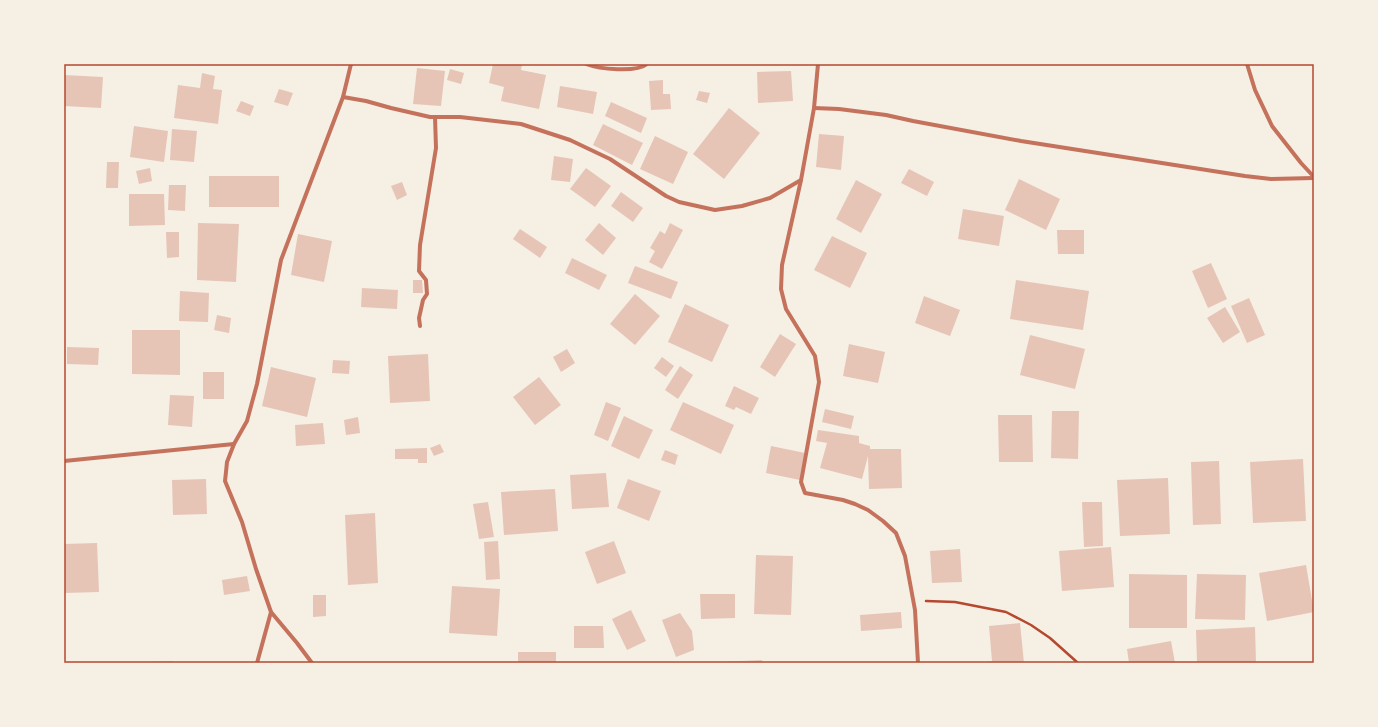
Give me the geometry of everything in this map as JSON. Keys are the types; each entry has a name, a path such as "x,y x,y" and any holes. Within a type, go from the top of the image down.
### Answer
{"street":[{"path":"312,663 270,612 242,522 226,481 227,462 234,444 247,421 257,384 281,260 343,97 351,64"},
{"path":"586,64 592,67 630,70 643,67 647,64"},
{"path":"818,64 814,108 791,231 782,265 781,288 786,309 815,356 819,382 801,482 802,488 805,493 843,500 868,510 896,533 905,556 913,600 918,663"},
{"path":"1247,64 1255,90 1272,126 1314,178"},
{"path":"343,97 436,117 460,117 521,124 570,140 610,159 666,196 680,202 715,210 742,206 770,198 801,180"},
{"path":"814,108 839,109 886,115 1021,141 1245,176 1271,179 1314,178"},
{"path":"420,326 423,300 426,294 426,280 419,271 420,245 436,148 436,117"},
{"path":"64,461 234,444"},
{"path":"257,663 270,612"}],"path":[{"path":"913,600 955,602 1006,612 1031,625 1050,638 1078,663"}],"building":[{"path":"493,64 520,64 522,65 521,70 546,75 539,109 501,101 504,87 489,83"},
{"path":"417,68 445,71 441,106 413,104"},
{"path":"450,69 464,73 461,84 447,80"},
{"path":"791,71 793,101 758,103 757,72"},
{"path":"202,73 215,76 213,89 222,90 218,124 174,118 178,85 200,88"},
{"path":"64,75 103,77 101,108 64,106"},
{"path":"663,80 663,94 670,94 671,109 651,110 649,81"},
{"path":"560,86 597,92 593,114 557,107"},
{"path":"279,89 293,93 288,106 274,102"},
{"path":"699,91 710,93 707,103 696,100"},
{"path":"241,101 254,106 250,116 236,111"},
{"path":"611,102 647,118 641,133 605,116"},
{"path":"729,108 760,133 724,179 693,154"},
{"path":"603,124 643,143 632,165 593,145"},
{"path":"134,126 168,131 164,162 130,157"},
{"path":"172,129 197,131 194,162 170,160"},
{"path":"819,134 844,136 841,170 816,167"},
{"path":"655,136 688,152 673,184 640,169"},
{"path":"554,156 573,159 570,182 551,180"},
{"path":"107,162 119,162 118,188 106,188"},
{"path":"150,168 152,181 139,184 136,171"},
{"path":"586,168 611,186 595,207 570,189"},
{"path":"909,169 934,182 927,196 901,183"},
{"path":"209,176 279,176 279,207 209,207"},
{"path":"1019,179 1060,199 1046,230 1005,210"},
{"path":"856,180 882,194 861,233 836,219"},
{"path":"402,182 407,195 397,200 391,186"},
{"path":"169,185 186,185 185,211 168,210"},
{"path":"621,192 643,208 633,222 611,206"},
{"path":"129,194 164,194 165,225 129,226"},
{"path":"963,209 1004,216 999,246 958,239"},
{"path":"198,223 239,224 236,282 197,280"},
{"path":"599,223 616,238 603,255 585,240"},
{"path":"670,223 683,230 662,269 649,262 655,251 650,248 660,231 665,234"},
{"path":"520,229 547,247 540,258 513,239"},
{"path":"1057,230 1084,230 1084,254 1058,254"},
{"path":"166,232 179,232 179,257 167,258"},
{"path":"298,234 332,241 324,282 291,275"},
{"path":"832,236 867,253 850,288 814,270"},
{"path":"572,258 607,275 599,290 565,273"},
{"path":"1211,263 1227,299 1208,308 1192,271"},
{"path":"635,266 678,282 671,299 628,283"},
{"path":"413,280 422,280 423,293 413,293"},
{"path":"1016,280 1089,291 1083,330 1010,319"},
{"path":"362,288 398,290 397,309 361,307"},
{"path":"180,291 209,293 208,322 179,321"},
{"path":"635,294 660,316 635,345 610,324"},
{"path":"924,296 960,310 950,336 915,323"},
{"path":"1249,298 1265,335 1247,343 1231,306"},
{"path":"685,304 729,325 712,362 668,342"},
{"path":"1225,307 1240,332 1223,343 1207,318"},
{"path":"217,315 231,318 229,333 214,330"},
{"path":"132,330 180,330 180,375 132,374"},
{"path":"780,334 796,344 775,377 760,367"},
{"path":"1030,335 1085,349 1075,389 1020,375"},
{"path":"849,344 885,352 878,383 843,376"},
{"path":"67,347 99,348 98,365 67,364"},
{"path":"567,349 575,363 561,372 553,357"},
{"path":"428,354 430,401 390,403 388,356"},
{"path":"662,357 674,366 666,377 654,368"},
{"path":"333,360 350,361 349,374 332,373"},
{"path":"680,366 693,375 678,399 665,390"},
{"path":"271,367 316,378 307,417 262,406"},
{"path":"203,372 224,372 224,399 203,399"},
{"path":"539,377 561,405 535,425 513,397"},
{"path":"734,386 759,398 751,414 736,407 734,410 725,406"},
{"path":"170,395 194,396 192,427 168,425"},
{"path":"606,402 621,408 608,441 594,435"},
{"path":"683,402 734,425 721,454 670,430"},
{"path":"825,409 854,416 851,429 822,422"},
{"path":"1052,411 1079,411 1078,459 1051,458"},
{"path":"998,415 1032,415 1033,462 999,462"},
{"path":"624,416 653,430 639,459 611,446"},
{"path":"358,417 360,433 346,435 344,420"},
{"path":"323,423 325,444 296,446 295,425"},
{"path":"818,430 859,436 859,443 870,446 870,449 901,449 902,488 869,489 868,456 862,479 820,468 827,443 816,441"},
{"path":"440,444 444,452 434,456 430,448"},
{"path":"771,446 805,453 800,480 766,473"},
{"path":"427,448 427,463 418,463 418,459 395,459 395,449"},
{"path":"665,450 678,455 675,465 661,460"},
{"path":"1303,459 1306,521 1253,523 1250,462"},
{"path":"1219,461 1221,524 1193,525 1191,462"},
{"path":"606,473 609,507 572,509 570,475"},
{"path":"1168,478 1170,534 1120,536 1117,480"},
{"path":"206,479 207,514 173,515 172,480"},
{"path":"628,479 661,491 649,521 617,508"},
{"path":"555,489 558,531 504,535 501,492"},
{"path":"488,502 494,537 479,539 473,504"},
{"path":"1082,502 1102,502 1103,546 1084,547"},
{"path":"375,513 378,583 348,585 345,515"},
{"path":"498,541 500,579 486,580 484,542"},
{"path":"614,541 626,573 597,584 585,552"},
{"path":"97,543 99,592 64,593 64,544"},
{"path":"1111,547 1114,587 1062,591 1059,551"},
{"path":"960,549 962,582 932,583 930,551"},
{"path":"756,555 793,556 791,615 754,614"},
{"path":"1306,565 1314,612 1267,621 1259,573"},
{"path":"1129,574 1187,575 1187,628 1129,628"},
{"path":"1197,574 1246,575 1245,620 1195,619"},
{"path":"247,576 250,591 224,595 222,580"},
{"path":"452,586 500,589 497,636 449,633"},
{"path":"700,594 735,594 735,618 701,619"},
{"path":"313,595 326,595 326,616 313,617"},
{"path":"631,610 646,641 627,650 612,619"},
{"path":"901,612 902,628 861,631 860,615"},
{"path":"680,613 692,631 694,650 676,657 662,620"},
{"path":"1020,623 1024,663 986,663 992,661 989,626"},
{"path":"574,626 603,626 604,648 574,648"},
{"path":"1255,627 1256,663 1197,663 1196,630"},
{"path":"1171,641 1175,663 1129,663 1127,649"},
{"path":"518,652 556,652 556,663 518,663"},
{"path":"762,660 763,663 720,663 720,662"},
{"path":"173,661 173,663 139,663 139,662"}]}
